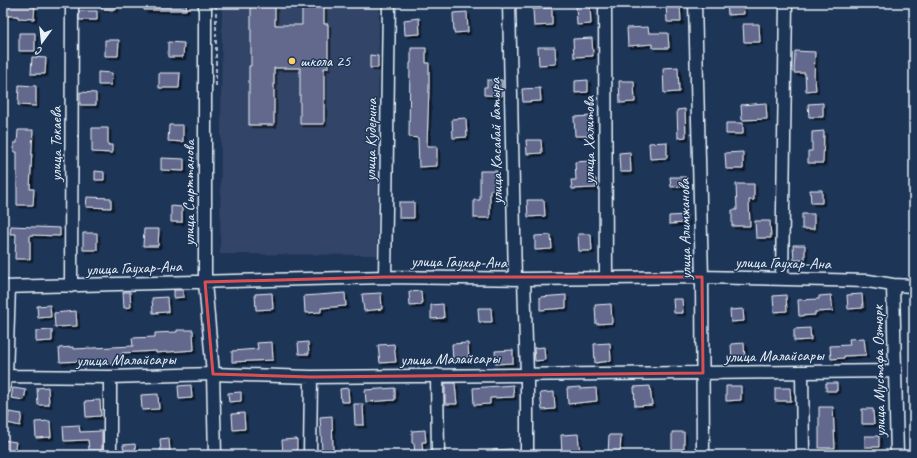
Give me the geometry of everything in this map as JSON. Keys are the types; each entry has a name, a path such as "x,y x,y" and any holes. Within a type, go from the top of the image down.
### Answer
{"street":[{"name":"улица Токаева","path":"71,286 72,3"},
{"name":"улица Сырттанова","path":"205,3 205,282 213,374 215,455"},
{"name":"улица Кудерина","path":"385,277 389,3"},
{"name":"улица Касабай батыра","path":"509,3 519,279 527,375 527,455"},
{"name":"улица Халитова","path":"605,3 606,278"},
{"name":"улица Алимжанова","path":"696,3 702,277 703,455"},
{"path":"782,279 786,3"},
{"name":"улица Гаухар-Ана","path":"6,287 385,277 519,279 702,277 868,281 893,285 914,286"},
{"name":"улица Мустафа Озтюрк","path":"893,285 897,455"},
{"path":"3,390 6,376 6,287"},
{"name":"улица Малайсары","path":"6,376 110,377 213,374 311,377 895,371"},
{"path":"802,372 803,455"},
{"path":"437,376 438,455"},
{"path":"110,377 110,455"},
{"path":"310,455 311,377"}],"highlighted area":[{"path":"385,277 702,277 703,373 311,377 213,374 205,282"}],"shaded area":[{"path":"222,3 379,3 377,255 220,254"}],"building":[{"path":"3,3 35,3 34,19 18,18 18,16 3,16"},
{"path":"101,3 116,3 116,10 101,9"},
{"path":"144,3 187,3 186,10 144,10"},
{"name":"школа 25","path":"251,3 275,3 275,25 302,25 302,3 324,3 324,24 328,24 328,68 324,68 324,124 300,124 300,68 274,68 274,125 249,125"},
{"path":"666,3 680,3 681,22 667,22"},
{"path":"727,3 743,3 744,14 728,15"},
{"path":"576,4 590,4 591,24 577,25"},
{"path":"552,8 552,25 534,26 533,9"},
{"path":"79,11 97,11 97,20 79,20"},
{"path":"467,12 468,32 454,33 453,13"},
{"path":"419,18 420,34 405,35 404,20"},
{"path":"743,24 759,24 760,42 744,42"},
{"path":"648,27 649,33 668,33 669,48 653,48 653,44 628,46 627,28"},
{"path":"19,33 35,33 35,51 19,51"},
{"path":"592,38 593,56 574,57 573,39"},
{"path":"105,40 119,40 118,56 105,56"},
{"path":"168,42 184,43 183,57 168,57"},
{"path":"538,47 555,47 556,64 539,65"},
{"path":"411,48 426,48 426,63 429,63 427,146 437,146 437,166 419,167 418,138 409,137"},
{"path":"795,51 815,52 814,79 816,90 806,91 805,73 794,73"},
{"path":"370,55 378,56 378,68 370,68"},
{"path":"32,57 46,58 45,74 31,74"},
{"path":"678,67 679,92 664,93 663,68"},
{"path":"98,72 112,73 111,85 98,85"},
{"path":"159,73 180,73 179,88 159,88"},
{"path":"487,80 502,80 502,96 484,95 484,87 487,87"},
{"path":"588,80 588,92 575,93 575,81"},
{"path":"619,81 634,81 635,102 620,103"},
{"path":"19,85 36,86 36,106 18,105"},
{"path":"540,88 541,101 523,102 522,89"},
{"path":"80,92 96,93 96,105 80,105"},
{"path":"766,103 767,119 742,120 741,105"},
{"path":"823,103 823,117 809,117 808,104"},
{"path":"685,109 686,137 678,138 677,110"},
{"path":"592,116 593,136 575,136 574,117"},
{"path":"466,118 467,137 453,138 452,119"},
{"path":"726,123 743,123 743,134 726,134"},
{"path":"169,125 183,125 183,142 168,141"},
{"path":"92,128 108,128 108,145 112,145 112,153 92,152"},
{"path":"18,130 33,130 30,189 34,189 33,205 17,205 17,152 14,152 14,143 17,143"},
{"path":"824,131 823,163 808,163 808,151 812,151 812,132"},
{"path":"526,140 541,140 542,153 527,154"},
{"path":"667,142 667,158 650,159 649,143"},
{"path":"630,152 631,172 620,172 619,153"},
{"path":"743,152 743,169 726,169 725,153"},
{"path":"161,158 184,159 184,171 161,170"},
{"path":"590,161 591,179 596,179 596,188 572,189 571,180 576,180 575,162"},
{"path":"95,171 104,172 104,180 95,180"},
{"path":"480,171 497,171 497,190 490,190 490,218 474,218 474,200 480,200"},
{"path":"670,177 686,177 687,186 671,187"},
{"path":"736,184 754,184 754,200 749,200 750,226 732,226 732,210 737,210"},
{"path":"810,190 822,190 822,203 811,203"},
{"path":"87,197 111,198 111,208 86,207"},
{"path":"527,200 544,200 545,216 528,217"},
{"path":"399,202 414,202 414,218 399,218"},
{"path":"171,206 182,207 182,222 171,222"},
{"path":"802,214 814,214 814,229 802,229"},
{"path":"687,215 687,223 669,224 669,216"},
{"path":"755,221 770,221 771,238 756,238"},
{"path":"11,226 60,228 60,236 30,235 30,259 15,259 16,234 10,234"},
{"path":"144,229 159,229 158,246 143,246"},
{"path":"83,233 97,233 97,250 83,250"},
{"path":"578,234 591,234 592,251 579,251"},
{"path":"551,235 552,249 535,250 535,236"},
{"path":"793,245 805,245 805,260 794,260"},
{"path":"174,290 183,290 184,297 174,298"},
{"path":"421,291 422,305 410,306 409,292"},
{"path":"123,292 130,292 131,307 124,308"},
{"path":"272,293 273,309 256,310 255,294"},
{"path":"345,293 346,306 321,308 321,312 305,313 304,296"},
{"path":"381,293 382,309 364,311 362,294"},
{"path":"862,294 863,308 848,309 847,295"},
{"path":"566,295 566,308 540,310 540,297"},
{"path":"786,295 787,311 774,312 773,296"},
{"path":"831,295 833,311 815,312 815,315 799,316 798,300 819,299 819,296"},
{"path":"167,297 168,312 153,313 152,298"},
{"path":"673,299 682,299 683,313 674,313"},
{"path":"443,304 444,318 431,319 431,305"},
{"path":"611,304 612,323 596,324 595,305"},
{"path":"50,305 51,317 38,318 37,306"},
{"path":"478,308 491,308 492,322 479,322"},
{"path":"743,309 744,321 731,322 730,310"},
{"path":"76,311 77,326 55,327 54,313"},
{"path":"810,328 811,340 794,341 794,329"},
{"path":"52,330 52,341 36,342 36,331"},
{"path":"177,330 193,330 194,350 156,353 156,351 122,353 122,363 83,363 83,361 60,362 59,348 73,347 73,349 133,346 132,338 155,337 155,333 177,332"},
{"path":"864,338 866,355 844,356 844,358 831,359 830,346 850,345 849,339"},
{"path":"272,342 273,360 232,362 232,351 258,349 257,343"},
{"path":"308,342 309,354 299,354 298,343"},
{"path":"468,343 469,361 453,362 452,344"},
{"path":"610,343 611,361 595,363 594,344"},
{"path":"744,343 745,360 732,360 731,344"},
{"path":"394,344 396,362 380,363 378,345"},
{"path":"544,347 545,360 535,361 534,348"},
{"path":"513,350 513,363 496,364 495,351"},
{"path":"445,383 455,383 457,404 445,404"},
{"path":"826,383 837,383 837,391 826,391"},
{"path":"191,385 192,398 179,399 178,386"},
{"path":"513,385 514,397 490,398 490,404 474,405 473,388"},
{"path":"650,386 652,405 635,406 634,387"},
{"path":"726,386 741,386 741,400 726,401"},
{"path":"48,387 49,405 38,405 37,388"},
{"path":"580,387 580,389 596,388 597,401 568,404 567,388"},
{"path":"13,388 26,390 24,400 11,398"},
{"path":"348,388 349,402 341,402 340,389"},
{"path":"395,388 395,400 366,402 365,390"},
{"path":"775,388 790,388 791,401 775,401"},
{"path":"241,392 241,401 229,402 228,393"},
{"path":"554,392 555,409 542,410 540,393"},
{"path":"158,394 159,409 142,410 141,395"},
{"path":"100,400 101,416 86,417 85,401"},
{"path":"354,404 363,404 364,425 355,425"},
{"path":"819,407 833,407 835,448 819,448"},
{"path":"862,409 873,409 874,424 862,424"},
{"path":"9,412 22,414 20,426 7,423"},
{"path":"244,413 245,429 233,430 232,414"},
{"path":"332,416 333,450 322,451 320,417"},
{"path":"50,421 51,437 36,438 35,422"},
{"path":"79,425 80,432 102,431 102,450 89,450 88,440 64,441 63,426"},
{"path":"425,430 426,442 422,442 423,455 415,455 414,443 412,443 412,431"},
{"path":"672,432 684,432 684,449 672,449"},
{"path":"578,434 580,453 562,454 561,435"},
{"path":"609,435 621,435 620,455 608,454"},
{"path":"865,436 879,436 879,447 865,447"},
{"path":"169,438 170,452 161,453 160,439"},
{"path":"297,439 297,455 283,455 282,440"},
{"path":"3,440 16,442 14,454 3,452"},
{"path":"135,444 136,455 124,455 123,445"},
{"path":"512,449 512,455 493,455 493,450"}],"place":[{"name":"школа 25","path":"292,61"}]}
